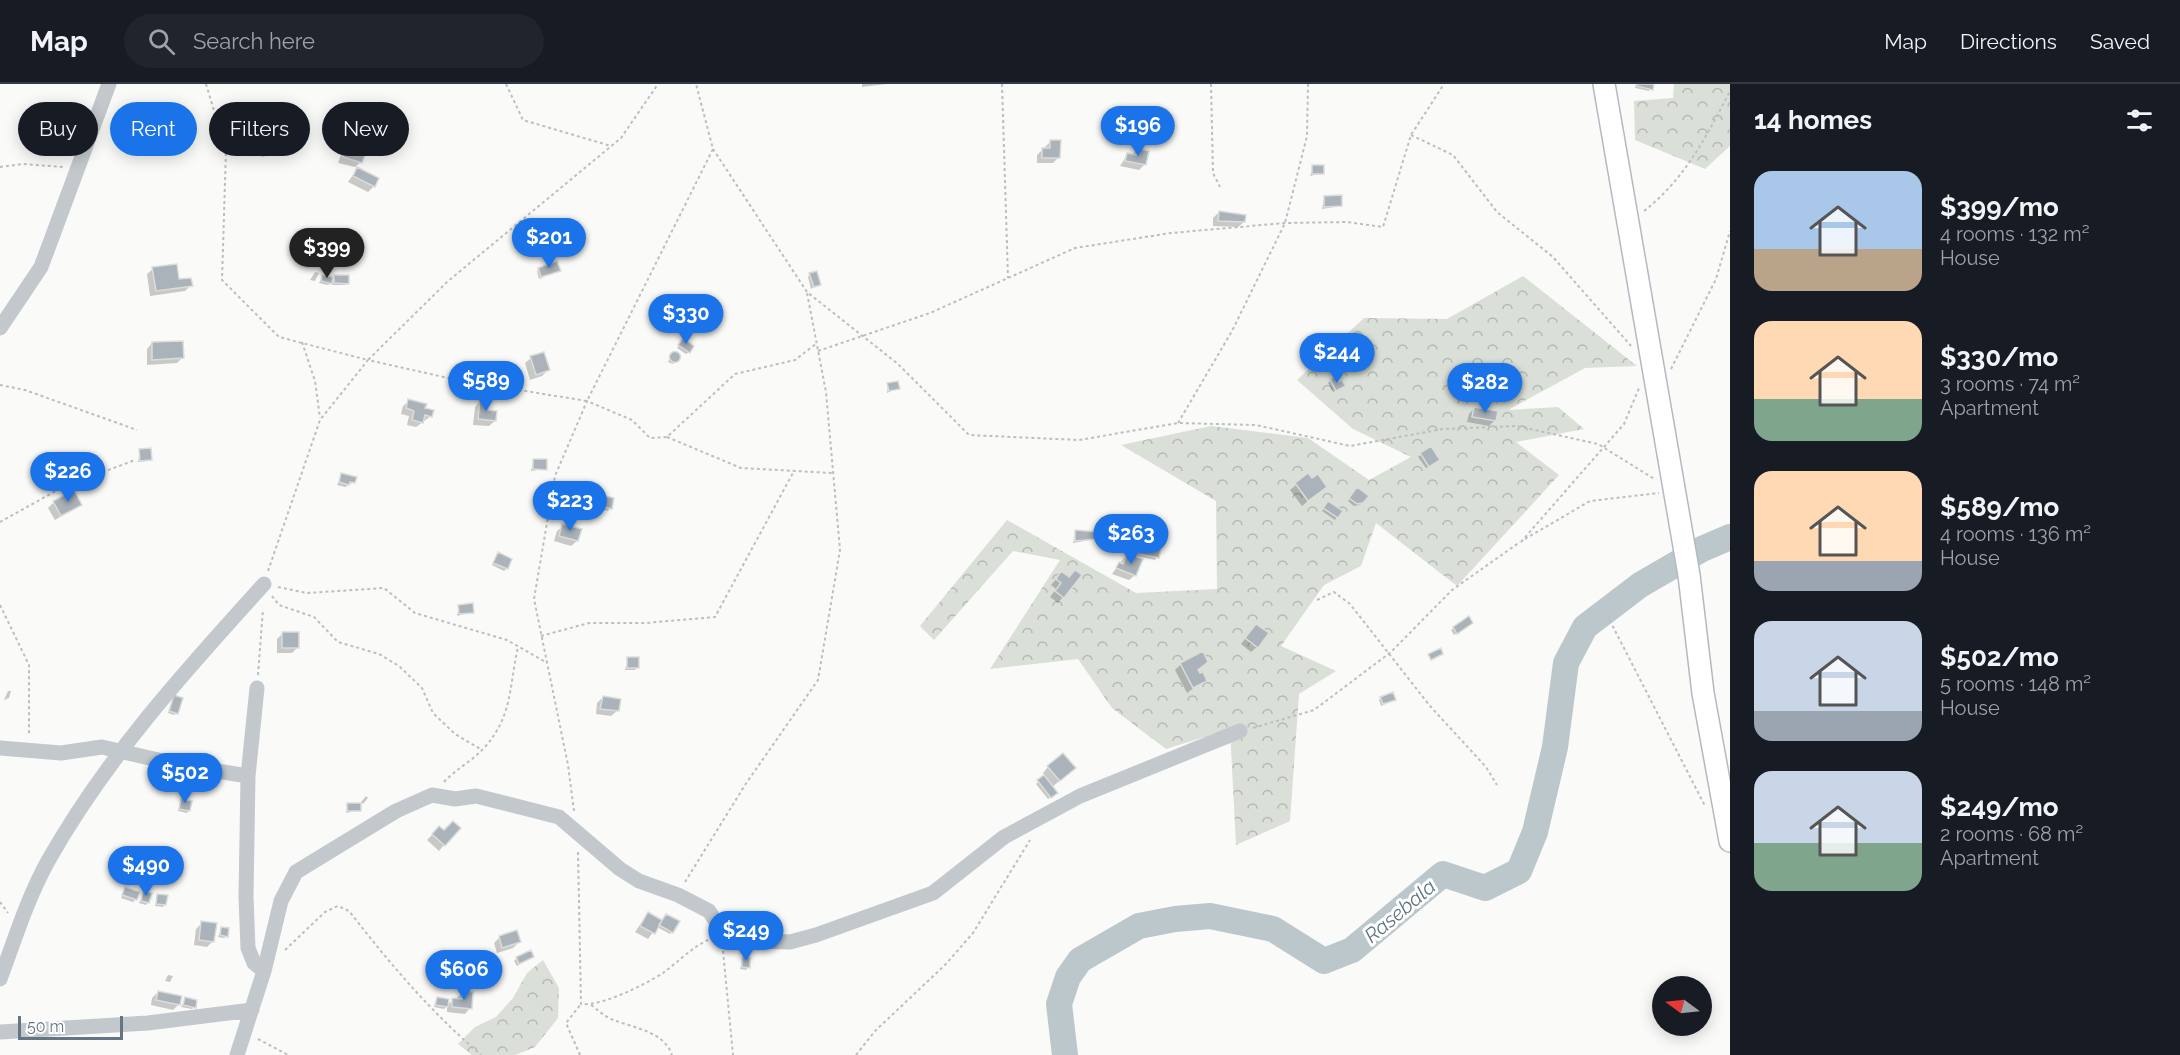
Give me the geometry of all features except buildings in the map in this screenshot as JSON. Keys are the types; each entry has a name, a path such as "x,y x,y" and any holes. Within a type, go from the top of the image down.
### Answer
{"main road":[{"path":"1604,84 1628,223 1648,388 1682,535 1703,693 1730,841"}],"street":[{"path":"0,328 41,267 110,84"},
{"path":"0,980 18,927 48,861 121,750 192,664 264,584"},
{"path":"257,688 248,776 248,948 254,963 264,971"},
{"path":"237,1055 264,971 281,901 296,872 396,811 432,795 455,799 476,796 559,817 629,876 678,895 709,911 720,928 722,936 755,941 790,942 816,935 933,892 1004,837 1080,796 1240,731"},
{"path":"0,748 61,753 102,747 121,750 140,757 248,776"},
{"path":"0,1032 148,1023 252,1010"}],"path":[{"path":"206,84 226,150 222,280 279,336 368,360 457,380 587,401 632,420 650,438 667,437 741,468 833,473"},
{"path":"506,84 523,120 611,146"},
{"path":"257,688 264,584 320,420 368,360 447,282 621,138 658,84"},
{"path":"696,84 713,149 807,292 898,364 969,435 1079,440 1178,423 1256,425 1350,446 1443,429 1517,426 1598,444 1673,492"},
{"path":"1002,84 1008,278"},
{"path":"1211,84 1213,173 1220,187"},
{"path":"1178,423 1232,331 1286,223 1307,136 1308,84"},
{"path":"818,351 930,313 1075,248 1171,232 1286,223 1347,222 1383,227 1411,135 1444,84"},
{"path":"1628,223 1667,193 1697,154 1730,91"},
{"path":"1411,135 1453,155 1497,212 1553,257 1634,349"},
{"path":"580,1055 566,1023 581,1004 576,830 568,765 534,599 555,476 587,401 713,149"},
{"path":"0,166 23,164 80,167"},
{"path":"1521,542 1604,448 1624,424 1648,388 1683,350 1716,279 1730,231"},
{"path":"678,895 745,785 818,680 840,550 826,392 807,292"},
{"path":"302,342 315,381 320,420"},
{"path":"667,437 735,374 795,360 817,343"},
{"path":"0,385 25,390 137,430"},
{"path":"0,522 63,487 135,460"},
{"path":"541,636 589,623 646,623 715,617 794,471"},
{"path":"1240,731 1314,710 1391,652 1452,590 1521,542 1590,501 1673,492"},
{"path":"264,584 308,593 384,588 415,613 507,640 547,663"},
{"path":"264,584 279,605 314,617 338,642 379,654 399,666 422,688 433,713 455,734 482,750"},
{"path":"1317,600 1334,592 1350,604 1380,645 1391,652 1430,706 1486,767 1497,785"},
{"path":"0,605 28,665 28,750"},
{"path":"1607,615 1707,810"},
{"path":"432,795 450,776 482,750 496,734 509,707 518,647"},
{"path":"856,1055 875,1031 945,965 973,933 1044,815"},
{"path":"264,971 325,912 338,906 349,911 406,984 433,1012 482,1055"},
{"path":"581,1004 591,1005 627,993 661,974 696,946 722,936 733,1055"},
{"path":"591,1005 608,1017 660,1038 668,1044 672,1055"},
{"path":"245,1033 288,1055"}],"green space":[{"path":"1674,84 1730,84 1730,146 1705,169 1635,140 1634,101 1673,98"},
{"path":"1523,276 1637,366 1585,368 1508,410 1558,407 1584,429 1516,442 1559,475 1457,586 1376,523 1361,566 1324,585 1281,646 1336,671 1299,694 1290,821 1236,845 1230,729 1166,749 1112,708 1078,659 990,669 1060,560 1013,551 934,640 920,626 1007,520 1136,593 1217,589 1216,501 1121,445 1211,426 1308,438 1369,480 1411,457 1353,429 1297,380 1364,318 1447,319"},
{"path":"543,960 559,988 558,1018 535,1047 515,1055 472,1055 458,1044 475,1027 496,1017 513,998 527,973"}],"waterway":[{"name":"Rasebala","path":"1065,1055 1059,1004 1068,977 1080,960 1139,926 1175,919 1210,916 1273,929 1324,961 1352,950 1443,874 1485,888 1519,871 1535,832 1555,747 1566,663 1585,627 1640,585 1702,549 1730,537"}]}
